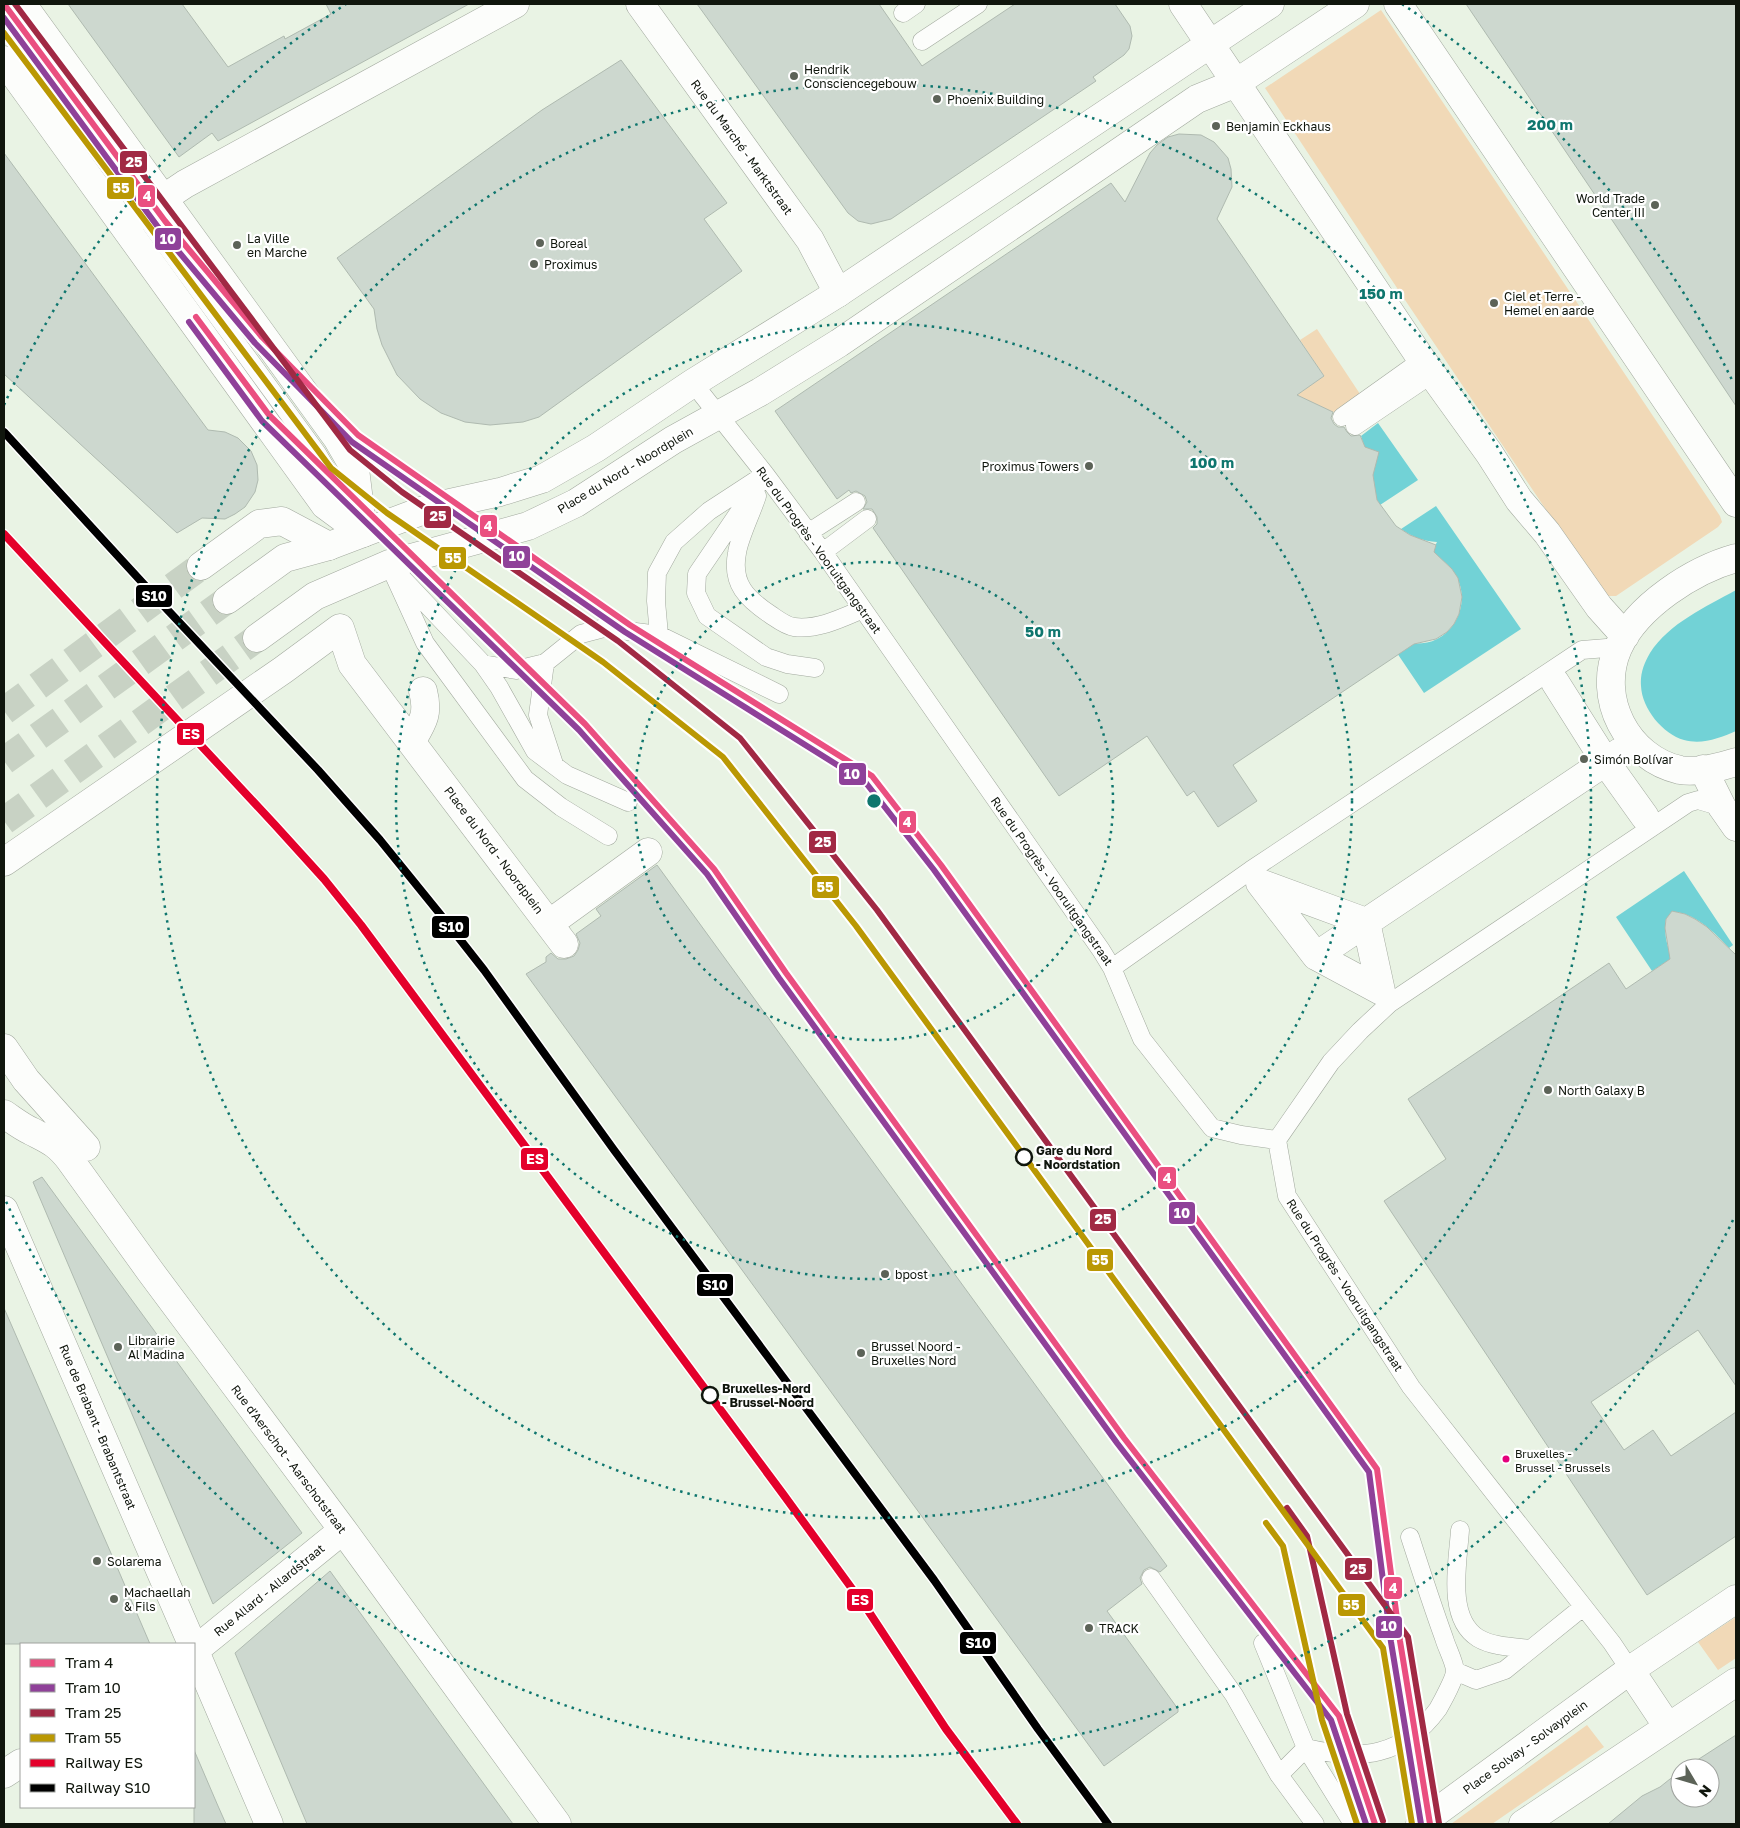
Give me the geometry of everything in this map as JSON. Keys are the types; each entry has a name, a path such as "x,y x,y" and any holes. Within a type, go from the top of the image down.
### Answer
{"street":[{"path":"22,4 143,212 325,505 363,533 389,564"},
{"path":"143,212 185,184 515,4"},
{"name":"Rue du Marché - Marktstraat","path":"640,4 810,240 838,293"},
{"path":"1184,4 1427,367 1489,453 1519,500 1547,533 1622,641"},
{"path":"227,600 285,558 329,546 432,507 500,492 542,479 596,448 693,382 838,293 1270,4"},
{"name":"Place du Nord - Noordplein","path":"258,638 315,596 389,564 528,526 576,503 673,440 760,392 839,343 1197,99 1236,83 1355,4"},
{"path":"1398,4 1736,503"},
{"path":"4,60 143,212 337,438 355,469 363,533"},
{"path":"201,566 259,524 282,521 329,546"},
{"path":"1736,558 1689,577 1671,589 1639,619 1622,641 1611,676 1612,698 1618,718 1628,737 1643,752 1661,764 1682,770 1698,770 1736,762"},
{"name":"Place du Nord - Noordplein","path":"4,862 283,670 340,628 352,664 557,934 648,852"},
{"path":"1555,682 1613,757 1645,817"},
{"path":"411,742 423,722 427,705 423,691"},
{"path":"1316,956 1613,757"},
{"path":"1698,770 1729,817"},
{"path":"1260,883 1366,922 1381,991 1316,956 1260,883"},
{"path":"4,1048 26,1080 86,1148"},
{"name":"Rue d'Aerschot - Aarschotstraat","path":"4,1114 60,1146 150,1272 343,1530 557,1824"},
{"name":"Rue de Brabant - Brabantstraat","path":"4,1210 192,1643"},
{"name":"Rue Allard - Allardstraat","path":"195,1649 343,1530"},
{"name":"Place Solvay - Solvayplein","path":"1420,1824 1630,1670 1736,1598"},
{"path":"195,1652 269,1824"},
{"path":"1630,1670 1668,1727"},
{"path":"1523,1824 1736,1682"},
{"path":"4,1774 20,1764"}],"lane":[{"path":"922,41 978,4"},
{"path":"4,18 143,212"},
{"path":"1348,422 1427,367"},
{"name":"Rue du Progrès - Vooruitgangstraat","path":"693,382 765,474 864,609 1112,968 1142,1039 1212,1128 1241,1135 1277,1140 1287,1196 1411,1387 1612,1643 1630,1670"},
{"path":"765,474 736,553 737,579 744,593 754,604 778,620 794,627 827,624 864,609"},
{"path":"659,635 656,601 657,573 674,542 709,511 765,474"},
{"path":"765,474 697,574 696,593 708,616 766,657 787,664 815,668"},
{"path":"808,532 856,502"},
{"path":"823,552 867,520"},
{"path":"389,564 483,664 499,687 535,751 567,775 628,802"},
{"path":"389,564 425,643 525,779 561,807 608,836"},
{"path":"483,664 516,670 545,663 580,634 604,628 659,635 779,694"},
{"path":"1112,968 1251,870 1582,650 1622,641"},
{"path":"545,663 538,715 554,764"},
{"path":"1688,803 1698,770"},
{"path":"1277,1140 1331,1062 1390,1003 1688,803 1698,800 1729,817"},
{"path":"1460,1530 1456,1596 1461,1618 1468,1630 1479,1639 1494,1644 1531,1649"},
{"path":"1306,1748 1329,1754 1357,1755 1383,1752 1411,1736 1428,1723 1444,1701 1455,1671 1410,1537"},
{"path":"1151,1578 1234,1695 1279,1775 1315,1824"},
{"path":"1455,1671 1476,1680 1505,1670 1583,1607"},
{"path":"1263,1643 1306,1748 1353,1824"},
{"path":"1279,1775 1306,1748"}],"shaded area":[{"path":"1381,10 1720,516 1722,522 1718,527 1616,596 1606,596 1602,593 1265,88"},
{"path":"1317,329 1360,394 1334,412 1325,411 1254,425 1324,376 1300,340"},
{"path":"1736,1617 1736,1658 1718,1670 1698,1642"},
{"path":"1587,1725 1604,1747 1492,1824 1451,1824"}],"water":[{"path":"1378,423 1418,480 1380,505 1377,500 1361,436"},
{"path":"1436,506 1521,629 1424,693 1397,653 1407,643 1430,642 1446,633 1452,626 1461,608 1461,588 1458,579 1450,567 1431,554 1437,542 1418,538 1401,529"},
{"path":"1736,590 1736,731 1717,738 1697,742 1676,737 1661,726 1645,703 1641,686 1644,665 1658,642 1678,624"},
{"path":"1684,871 1733,945 1729,948 1699,921 1677,912 1666,919 1666,939 1671,959 1652,971 1616,917"}],"building":[{"path":"68,4 182,4 228,67 284,36 285,39 331,14 326,4 469,4 218,141 212,133 179,157"},
{"name":"Phoenix Building","path":"697,4 879,4 922,66 1015,4 1115,4 1130,26 1132,36 1129,49 1124,55 1093,77 1096,81 891,219 871,224 858,221 848,213"},
{"name":"World Trade Center III","path":"1466,4 1736,4 1736,406 1614,223"},
{"name":"Boreal","path":"621,60 727,203 704,219 742,271 539,417 523,422 490,425 465,422 441,413 420,399 397,375 382,345 374,309 337,258 542,110"},
{"name":"Proximus Towers","path":"1179,134 1201,135 1214,142 1228,158 1232,187 1217,219 1324,376 1297,395 1333,412 1331,418 1334,424 1338,427 1344,427 1351,436 1360,435 1365,447 1379,452 1373,475 1377,500 1396,526 1410,535 1436,545 1434,552 1452,569 1458,578 1462,597 1459,614 1447,632 1436,639 1414,644 1233,765 1257,801 1218,827 1194,791 1187,796 1147,736 1059,796 873,528 877,524 877,517 872,509 863,509 867,502 865,496 856,491 851,493 849,490 837,499 775,411 1111,183 1125,202 1150,153 1168,137"},
{"path":"4,153 208,430 225,432 238,438 251,451 257,465 258,480 255,492 245,507 235,514 225,519 202,518 177,533 4,374"},
{"path":"657,865 1167,1566 1160,1572 1150,1567 1144,1570 1140,1578 1142,1584 1107,1611 1178,1709 1178,1712 1104,1766 526,974 546,962 546,957 551,953 558,959 574,956 580,943 576,934 601,916 596,909"},
{"path":"1672,911 1685,914 1707,927 1736,955 1736,1386 1698,1330 1591,1402 1624,1450 1653,1430 1671,1456 1736,1412 1736,1536 1647,1595 1384,1201 1446,1159 1408,1099 1609,963 1626,989 1670,959 1665,928 1666,919"},
{"path":"42,1177 302,1533 213,1604 33,1182"},
{"path":"4,1308 150,1643 4,1644"},
{"path":"330,1571 513,1824 307,1824 235,1653"},
{"path":"1736,1735 1736,1824 1608,1824 1642,1796 1660,1787 1670,1779 1670,1808 1720,1808 1720,1758 1700,1758"},
{"path":"195,1752 226,1824 194,1824 195,1808"}],"tunnel":[{"path":"4,711 201,566"},
{"path":"4,761 227,600"},
{"path":"4,821 257,638"}],"tram line":[{"name":"4","path":"4,4 165,221 262,337 358,435 630,625 872,776 941,865 1377,1469 1400,1641 1430,1824"},
{"name":"25","path":"15,4 350,450 402,492 618,641 740,738 877,910 1408,1637 1439,1823"},
{"name":"10","path":"4,18 158,227 255,343 352,442 625,632 866,783 934,870 1369,1472 1391,1642 1421,1824"},
{"name":"55","path":"4,33 331,468 387,513 603,662 723,757 856,926 1383,1648 1412,1824"},
{"name":"4","path":"196,317 269,415 585,724 714,869 786,973 1124,1438 1339,1716 1375,1824"},
{"name":"10","path":"189,322 262,421 579,730 707,874 779,978 1117,1443 1331,1720 1366,1824"},
{"name":"25","path":"1287,1508 1307,1536 1347,1714 1383,1821"},
{"name":"55","path":"1266,1523 1283,1546 1322,1720 1357,1824"}],"rail line":[{"name":"S10","path":"4,432 318,770 380,840 440,914 484,970 614,1150 934,1580 1038,1729 1108,1824"},
{"name":"ES","path":"4,534 275,825 324,879 361,925 783,1494 869,1612 946,1729 1017,1824"}],"place":[{"name":"Hendrik Consciencegebouw","path":"794,76"},
{"name":"Phoenix Building","path":"937,99"},
{"name":"Benjamin Eckhaus","path":"1216,126"},
{"name":"World Trade Center III","path":"1655,205"},
{"name":"Boreal","path":"540,243"},
{"name":"La Ville en Marche","path":"237,245"},
{"name":"Proximus","path":"534,264"},
{"name":"Ciel et Terre - Hemel en aarde","path":"1494,303"},
{"name":"Proximus Towers","path":"1089,466"},
{"name":"Simón Bolívar","path":"1584,759"},
{"name":"North Galaxy B","path":"1548,1090"},
{"name":"Gare du Nord - Noordstation","path":"1024,1157"},
{"name":"bpost","path":"885,1274"},
{"name":"Librairie Al Madina","path":"118,1347"},
{"name":"Brussel Noord - Bruxelles Nord","path":"861,1353"},
{"name":"Bruxelles-Nord - Brussel-Noord","path":"710,1395"},
{"name":"Bruxelles - Brussel - Brussels","path":"1506,1459"},
{"name":"Solarema","path":"97,1561"},
{"name":"Machaellah & Fils","path":"114,1599"},
{"name":"TRACK","path":"1089,1628"}]}
